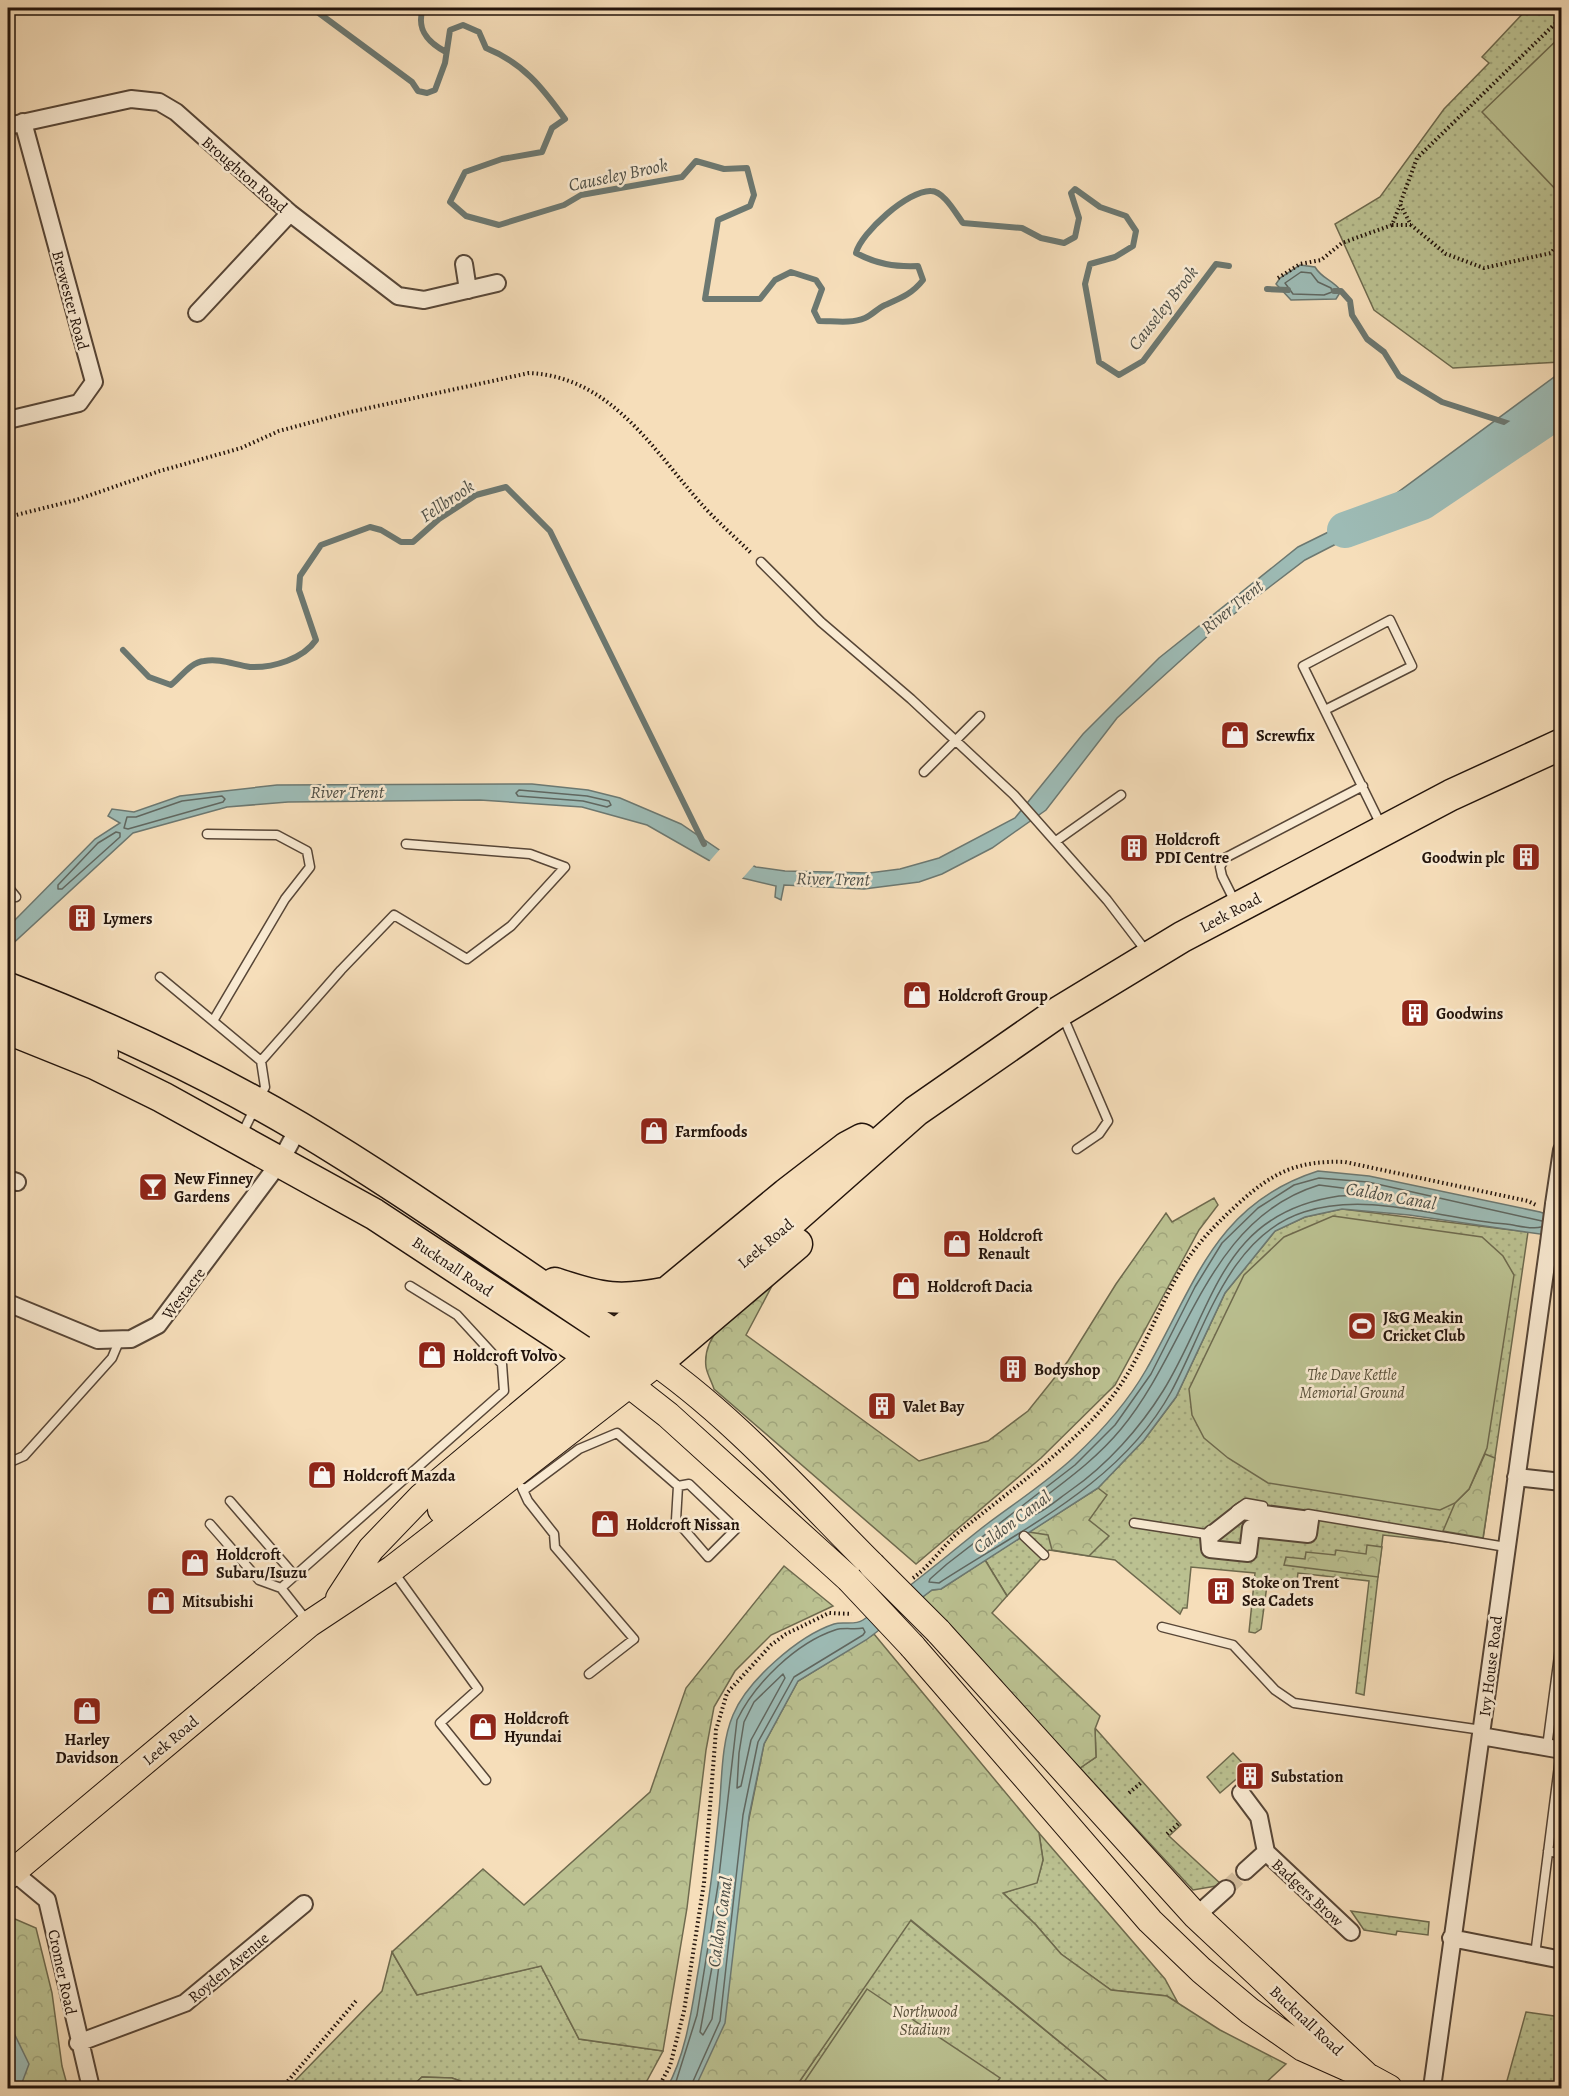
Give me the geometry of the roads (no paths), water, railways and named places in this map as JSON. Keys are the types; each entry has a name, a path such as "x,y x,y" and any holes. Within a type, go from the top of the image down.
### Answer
{"highway":[{"name":"Leek Road","path":"637,1350 672,1291 777,1201 847,1147 916,1111 1060,1011 1150,957 1239,907 1451,795 1562,744"},
{"name":"Bucknall Road","path":"8,988 68,1011 136,1042 299,1127 514,1266"},
{"name":"Bucknall Road","path":"8,1029 95,1064 141,1087 374,1214 609,1369"},
{"path":"609,1369 874,1176 916,1111"},
{"path":"514,1266 637,1350"},
{"path":"514,1266 588,1294 611,1299 634,1299 672,1291"}],"main road":[{"path":"8,1012 42,1024 104,1053 125,1068 141,1087"},
{"path":"609,1369 637,1350"},
{"name":"Bucknall Road","path":"637,1350 696,1393 748,1441 938,1631 1196,1916 1379,2084"},
{"name":"Bucknall Road","path":"609,1369 668,1414 849,1579 912,1646 1150,1921 1201,1970 1250,2011 1303,2048 1379,2084"},
{"name":"Leek Road","path":"10,1873 309,1624 516,1471 609,1369"},
{"name":"Leek Road","path":"334,1606 371,1549 421,1497 609,1369"}],"street":[{"name":"Broughton Road","path":"15,124 131,99 159,102 176,112 290,213 398,296 424,300 497,283"},
{"name":"Brewester Road","path":"8,420 79,404 94,382 15,124"},
{"path":"197,313 290,213"},
{"path":"464,264 468,290"},
{"name":"Westacre","path":"8,1303 98,1340 131,1339 159,1325 280,1162 299,1127"},
{"path":"1560,1169 1562,1150"},
{"name":"Ivy House Road","path":"1432,2088 1451,1938 1482,1733 1551,1207 1560,1169"},
{"path":"1516,1477 1562,1482"},
{"path":"1242,1511 1310,1520 1308,1534 1251,1528 1248,1553 1210,1549 1209,1537 1242,1511"},
{"path":"1482,1733 1556,1749"},
{"name":"Badgers Brow","path":"1241,1793 1259,1817 1266,1852 1351,1932"},
{"name":"Badgers Brow","path":"1245,1870 1266,1852"},
{"name":"Cromer Road","path":"10,1873 47,1900 78,2043 91,2088"},
{"path":"1196,1916 1226,1889"},
{"name":"Royden Avenue","path":"78,2043 184,2003 304,1904"},
{"path":"1451,1938 1562,1960"}],"lane":[{"path":"760,562 821,622 911,699 954,742 1014,795 1107,900 1150,957"},
{"path":"1325,710 1412,666 1390,620 1303,666 1384,831"},
{"path":"924,772 980,716"},
{"path":"1239,907 1222,876 1220,867 1225,858 1363,786"},
{"path":"1056,841 1120,795"},
{"path":"207,834 277,835 307,851 310,867 285,899 213,1021"},
{"path":"261,1061 341,970 394,915 467,959 511,926 565,867 530,854 406,844"},
{"path":"8,887 16,897"},
{"path":"160,977 261,1061 265,1088 240,1139"},
{"path":"1060,1011 1108,1121 1099,1134 1077,1149"},
{"path":"281,1588 504,1391 502,1364 456,1315 410,1286"},
{"path":"8,1463 24,1456 112,1358 120,1339"},
{"path":"590,1674 634,1640 555,1547 554,1533 528,1501 516,1471 617,1434 678,1486"},
{"path":"689,1484 736,1529 708,1557 676,1520 678,1486 689,1484"},
{"path":"230,1501 295,1576"},
{"path":"1134,1522 1206,1534 1246,1503 1506,1547"},
{"path":"210,1524 259,1580 281,1588 309,1624"},
{"path":"1024,1536 1044,1555"},
{"path":"388,1564 478,1689 440,1723 486,1780"},
{"path":"1162,1627 1233,1645 1275,1690 1294,1703 1482,1733"},
{"path":"1534,1955 1548,1851 1556,1749 1560,1648"},
{"path":"1548,1851 1562,1854"}],"water":[{"path":"1300,265 1315,267 1338,287 1341,291 1336,299 1291,300 1276,284 1280,278"},
{"path":"1561,372 1561,389 1373,525 1305,560 1221,624 1117,718 1046,810 992,848 942,874 919,882 864,889 784,885 781,900 775,897 776,886 738,877 647,825 582,807 480,800 288,802 227,807 133,833 8,948 8,927 95,839 120,823 108,816 112,809 134,812 180,796 277,785 532,784 588,790 620,798 681,824 724,853 756,867 785,871 869,873 900,869 939,858 1015,818 1083,734 1159,658 1298,547 1375,509"},
{"name":"Caldon Canal","path":"1318,1171 1369,1176 1540,1212 1561,1219 1561,1237 1409,1215 1342,1209 1305,1217 1275,1231 1225,1293 1176,1397 1144,1440 1098,1488 941,1589 932,1590 866,1640 798,1681 764,1744 749,1816 725,2023 695,2088 667,2088 684,2044 691,2013 713,1869 724,1750 729,1726 740,1702 762,1674 790,1649 834,1624 856,1623 863,1620 1073,1458 1131,1394 1211,1251 1231,1226 1254,1204 1283,1186"},
{"path":"8,2025 29,2064 20,2088 8,2088"}],"waterway":[{"name":"Causeley Brook","path":"312,8 412,82 418,91 427,93 435,90 445,63 450,30 463,25 479,32 486,48 511,61 531,77 557,107 565,119 552,128 542,152 502,159 465,172 450,202 466,216 499,225 564,205 581,195 682,177 696,161 724,169 747,168 754,195 750,206 718,220 705,299 760,299 775,280 791,272 816,280 822,289 814,311 819,321 860,320 906,295 923,280 918,266 886,264 856,253 876,224 910,197 931,191 936,192 945,199 963,223 1022,228 1041,238 1064,243 1075,237 1079,218 1071,193 1075,189 1100,207 1126,216 1136,231 1133,246 1115,257 1090,264 1085,284 1099,362 1119,375 1143,361 1216,264 1229,266"},
{"path":"423,8 422,29 433,44 446,52"},
{"name":"Causeley Brook","path":"1267,289 1288,290"},
{"name":"Causeley Brook","path":"1334,291 1341,291 1350,301 1352,315 1367,339 1384,352 1399,376 1442,402 1529,430"},
{"name":"River Trent","path":"1345,530 1422,502 1562,408"},
{"name":"Fellbrook","path":"123,650 149,677 171,685 190,667 199,662 210,660 259,667 287,661 310,647 316,640 299,590 300,576 321,545 370,527 381,530 401,542 413,542 439,519 476,495 506,487 550,531 704,844"}],"tunnel":[{"path":"1226,1889 1245,1871"}],"place":[{"name":"Screwfix","path":"1235,735"},
{"name":"Holdcroft PDI Centre","path":"1134,848"},
{"name":"Goodwin plc","path":"1526,857"},
{"name":"Lymers","path":"82,918"},
{"name":"Holdcroft Group","path":"917,995"},
{"name":"Goodwins","path":"1415,1013"},
{"name":"Farmfoods","path":"654,1131"},
{"name":"New Finney Gardens","path":"153,1187"},
{"name":"Holdcroft Renault","path":"957,1244"},
{"name":"Holdcroft Dacia","path":"906,1286"},
{"name":"J&G Meakin Cricket Club","path":"1362,1326"},
{"name":"Holdcroft Volvo","path":"432,1355"},
{"name":"Bodyshop","path":"1013,1369"},
{"name":"Valet Bay","path":"882,1406"},
{"name":"Holdcroft Mazda","path":"322,1475"},
{"name":"Holdcroft Nissan","path":"605,1524"},
{"name":"Holdcroft Subaru/Isuzu","path":"195,1563"},
{"name":"Stoke on Trent Sea Cadets","path":"1221,1591"},
{"name":"Mitsubishi","path":"161,1601"},
{"name":"Harley Davidson","path":"87,1711"},
{"name":"Holdcroft Hyundai","path":"483,1727"},
{"name":"Substation","path":"1250,1776"}],"park label":[{"name":"The Dave Kettle Memorial Ground","path":"1352,1383"},
{"name":"Northwood Stadium","path":"925,2020"}]}
